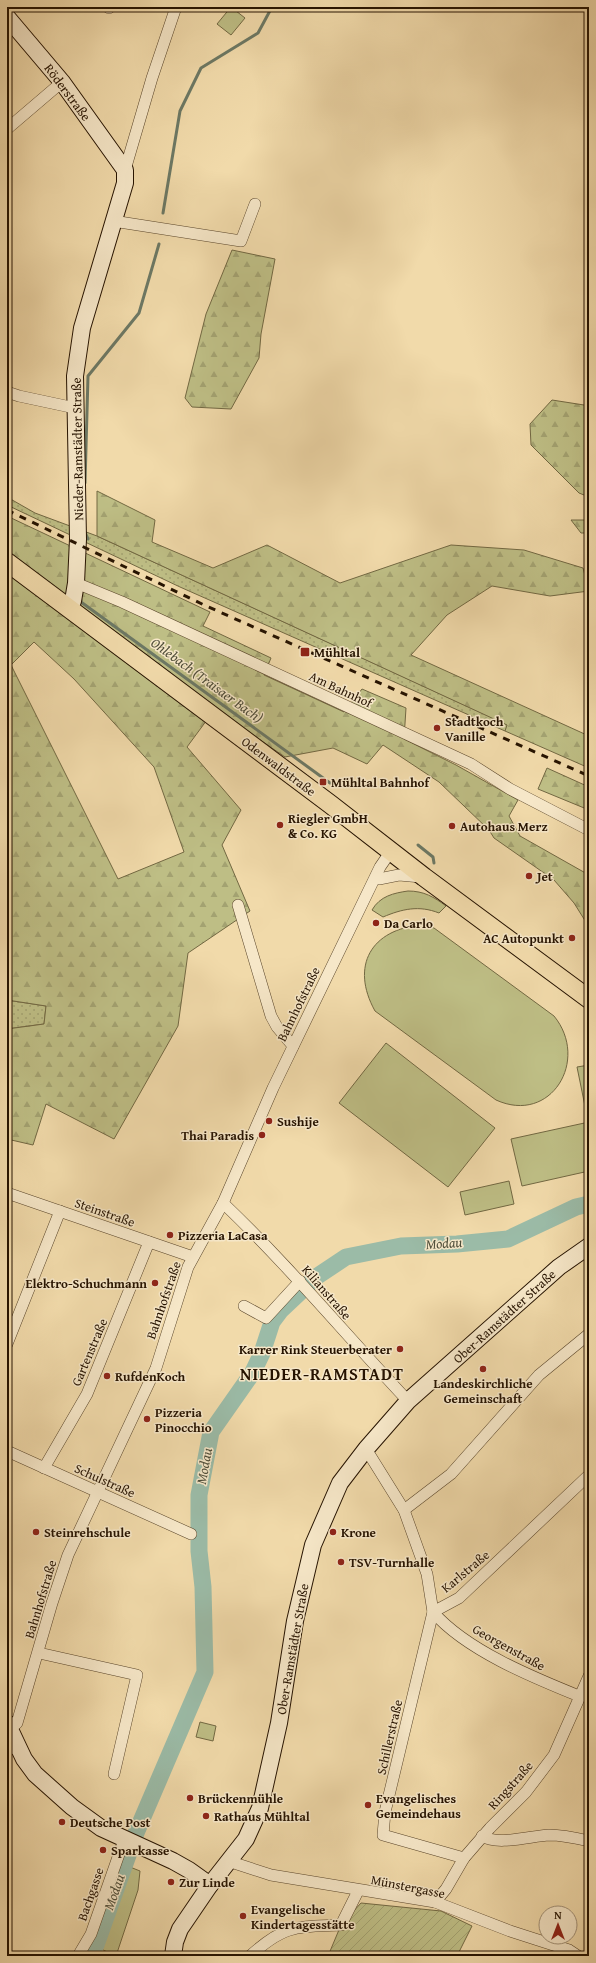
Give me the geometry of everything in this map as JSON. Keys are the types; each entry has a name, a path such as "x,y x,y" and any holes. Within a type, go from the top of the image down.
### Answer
{"main road":[{"name":"Odenwaldstraße","path":"7,562 424,877 589,999"}],"street":[{"name":"Nieder-Ramstädter Straße","path":"68,608 73,601 76,583 78,521 74,376 82,328 124,183 125,170 152,78 176,7"},
{"name":"Röderstraße","path":"7,17 62,82 125,170"},
{"path":"7,129 62,82"},
{"path":"113,221 241,241 255,204"},
{"path":"7,392 75,408"},
{"name":"Am Bahnhof","path":"76,583 122,602 471,764 510,789 589,830"},
{"name":"Bahnhofstraße","path":"370,889 390,864 391,851"},
{"name":"Bahnhofstraße","path":"9,1726 17,1723 39,1653 52,1603 68,1555 96,1492 156,1368 193,1257 223,1203 294,1046 380,867 391,851"},
{"path":"379,879 400,875 424,877"},
{"path":"238,906 271,1016 277,1028 294,1046"},
{"name":"Steinstraße","path":"7,1193 193,1257"},
{"name":"Kilianstraße","path":"223,1203 257,1235 300,1281 344,1333 408,1401"},
{"path":"7,1344 60,1211"},
{"name":"Gartenstraße","path":"44,1468 87,1394 149,1242"},
{"name":"Ober-Ramstädter Straße","path":"173,1956 175,1942 180,1929 210,1885 246,1839 260,1808 279,1723 295,1621 313,1545 340,1483 366,1449 408,1401 559,1267 589,1246"},
{"path":"244,1306 266,1318 300,1281"},
{"path":"404,1510 451,1474 539,1375 589,1334"},
{"name":"Karlstraße","path":"366,1449 404,1510 427,1574 433,1612 459,1598 589,1475"},
{"name":"Schulstraße","path":"7,1451 191,1534"},
{"name":"Georgenstraße","path":"433,1612 444,1625 481,1650 538,1680 579,1696"},
{"name":"Schillerstraße","path":"433,1612 385,1812 383,1835 464,1858"},
{"path":"39,1653 137,1675 114,1774"},
{"name":"Ringstraße","path":"435,1902 446,1889 464,1858 482,1836 526,1792 554,1755 589,1676"},
{"path":"9,1726 12,1748 24,1759 35,1774 50,1789 86,1818 124,1840 189,1870 210,1885"},
{"path":"482,1836 493,1841 549,1835 566,1836 589,1841"},
{"name":"Bachgasse","path":"78,1956 86,1945 91,1934 124,1840"},
{"name":"Münstergasse","path":"228,1861 271,1875 358,1891 435,1902 510,1931 569,1950 578,1956"},
{"path":"250,1956 266,1941 296,1927 341,1925 358,1891"}],"green space":[{"path":"231,7 245,18 231,35 217,24"},
{"path":"232,250 275,259 261,334 259,358 231,409 192,407 185,398 206,314"},
{"path":"552,400 584,405 589,410 589,497 579,493 531,445 530,424"},
{"path":"97,491 155,520 152,542 213,568 267,545 340,583 451,545 524,550 583,568 589,591 550,596 492,586 447,615 411,655 589,736 589,768 505,731 507,725 97,536"},
{"path":"7,497 35,513 97,536 508,725 505,731 180,587 7,505"},
{"path":"7,516 210,612 203,626 271,658 264,675 344,712 362,689 406,708 404,739 456,765 518,800 509,816 520,836 589,875 589,927 574,903 554,880 494,838 489,830 439,782 383,745 367,764 333,748 285,757 215,709 187,747 241,810 222,845 250,911 188,953 178,1026 114,1139 46,1104 33,1145 7,1139 7,1029 44,1024 46,1006 7,1000","holes":["34,642 74,679 154,767 184,852 118,879 11,665"]},
{"path":"571,520 589,520 589,533 581,533"},
{"path":"547,768 589,787 589,810 538,789"},
{"path":"408,891 428,895 446,906 439,913 424,909 411,909 383,917 372,910 383,898"},
{"path":"422,925 434,928 554,1016 564,1033 568,1051 566,1069 559,1084 548,1096 533,1104 516,1105 496,1100 375,1011 368,995 365,979 365,965 370,953 378,942 390,934 404,928"},
{"path":"7,1000 46,1006 44,1024 7,1029"},
{"path":"386,1043 495,1128 448,1187 339,1103"},
{"path":"589,1065 589,1116 587,1116 577,1067"},
{"path":"589,1122 589,1171 522,1186 511,1139"},
{"path":"509,1181 514,1204 465,1215 460,1192"},
{"path":"200,1722 216,1726 213,1741 196,1737"},
{"path":"123,1851 133,1855 101,1946 96,1956 85,1956 90,1950"},
{"path":"130,1867 140,1871 138,1890 116,1956 99,1948"},
{"path":"361,1903 441,1911 472,1926 457,1956 328,1956 341,1925"}],"waterway":[{"name":"Ohlebach (Traisaer Bach)","path":"163,213 180,111 201,68 258,33 272,7"},
{"name":"Ohlebach (Traisaer Bach)","path":"85,483 88,376 139,313 159,244"},
{"name":"Ohlebach (Traisaer Bach)","path":"85,532 88,539"},
{"name":"Ohlebach (Traisaer Bach)","path":"81,600 81,602 330,783"},
{"name":"Ohlebach (Traisaer Bach)","path":"418,845 433,857 434,863"},
{"name":"Modau","path":"90,1956 96,1945 136,1833 205,1672 203,1587 199,1551 199,1495 211,1432 253,1372 262,1353 272,1322 281,1310 316,1277 346,1257 401,1246 457,1244 508,1239 576,1207 589,1204"}],"railway":[{"path":"7,510 204,605 589,776"}],"place":[{"name":"Mühltal","path":"305,652"},
{"name":"Stadtkoch Vanille","path":"437,728"},
{"name":"Mühltal Bahnhof","path":"323,782"},
{"name":"Riegler GmbH & Co. KG","path":"280,825"},
{"name":"Autohaus Merz","path":"452,826"},
{"name":"Jet","path":"529,876"},
{"name":"Da Carlo","path":"376,923"},
{"name":"AC Autopunkt","path":"572,938"},
{"name":"Sushije","path":"269,1121"},
{"name":"Thai Paradis","path":"262,1135"},
{"name":"Pizzeria LaCasa","path":"170,1235"},
{"name":"Elektro-Schuchmann","path":"155,1283"},
{"name":"Karrer Rink Steuerberater","path":"400,1349"},
{"name":"Landeskirchliche Gemeinschaft","path":"483,1369"},
{"name":"RufdenKoch","path":"107,1376"},
{"name":"Pizzeria Pinocchio","path":"147,1419"},
{"name":"Steinrehschule","path":"36,1532"},
{"name":"Krone","path":"333,1532"},
{"name":"TSV-Turnhalle","path":"341,1562"},
{"name":"Brückenmühle","path":"190,1798"},
{"name":"Evangelisches Gemeindehaus","path":"368,1805"},
{"name":"Rathaus Mühltal","path":"206,1816"},
{"name":"Deutsche Post","path":"62,1822"},
{"name":"Sparkasse","path":"103,1850"},
{"name":"Zur Linde","path":"171,1882"},
{"name":"Evangelische Kindertagesstätte","path":"243,1916"}],"district":[{"name":"NIEDER-RAMSTADT","path":"322,1374"}]}
